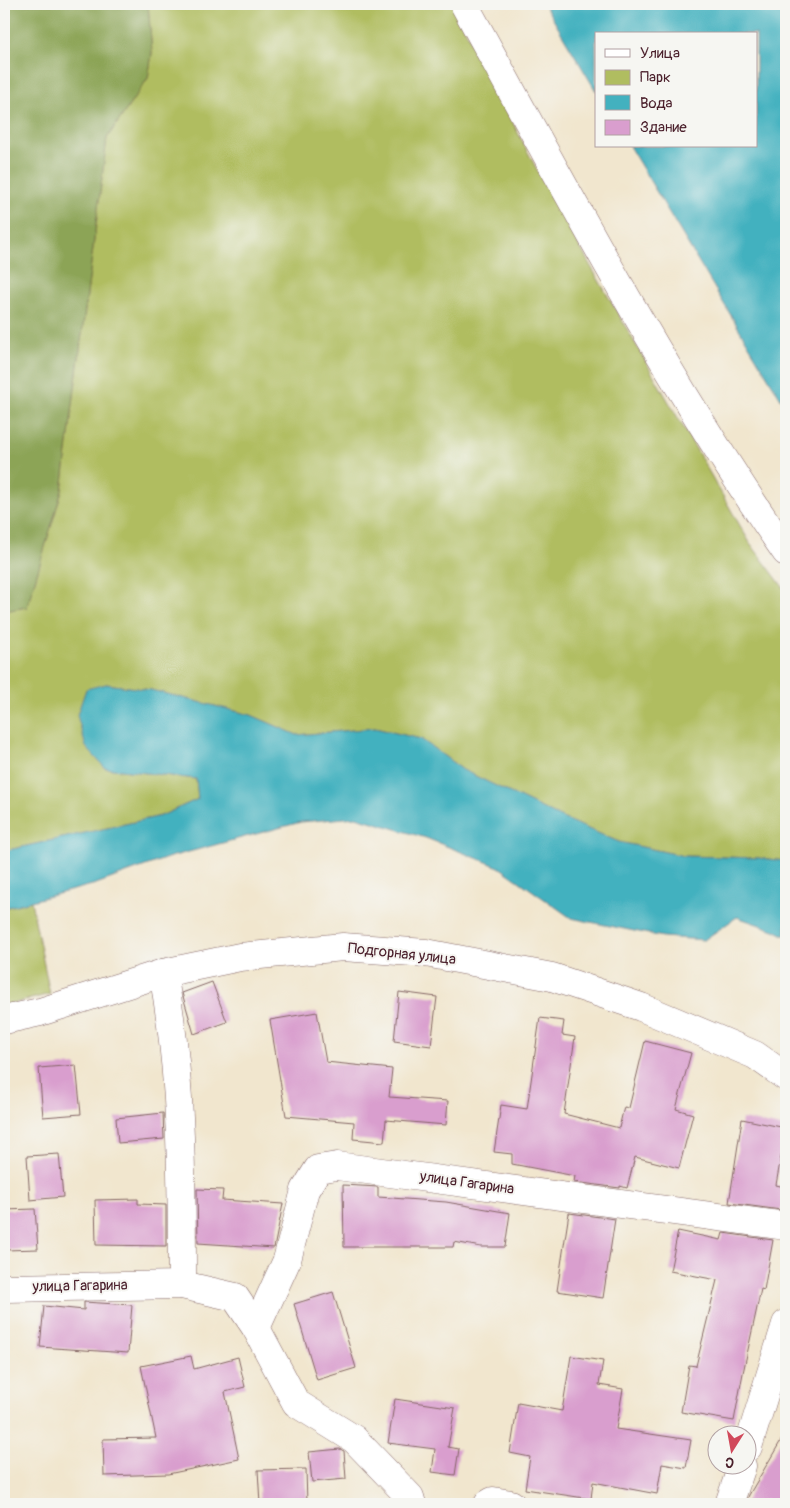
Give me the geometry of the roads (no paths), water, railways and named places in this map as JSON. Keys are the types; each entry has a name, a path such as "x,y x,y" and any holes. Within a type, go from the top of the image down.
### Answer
{"street":[{"path":"464,4 594,241 679,388 786,552"},
{"name":"Подгорная улица","path":"4,1020 40,1012 163,973 240,957 343,947 426,953 552,977 641,1007 755,1055 786,1077"},
{"path":"163,973 172,1022 182,1198 182,1285"},
{"name":"улица Гагарина","path":"256,1328 287,1260 305,1190 318,1169 337,1166 786,1226"},
{"name":"улица Гагарина","path":"5,1288 182,1285 235,1297 256,1328 296,1403 354,1439 410,1497 412,1504"},
{"path":"754,1426 786,1324"},
{"path":"729,1504 739,1476"},
{"path":"488,1504 493,1501 511,1504"}],"water":[{"path":"544,4 786,4 786,407 630,148 758,148 758,32 595,32 595,89"},
{"path":"106,684 151,690 251,715 297,735 375,728 421,739 463,770 562,818 619,842 684,856 759,858 786,861 786,936 737,917 704,940 663,937 571,918 499,867 426,838 356,817 301,822 170,857 96,884 4,908 4,851 161,816 198,799 196,779 105,768 86,747 77,715 86,689"}]}
